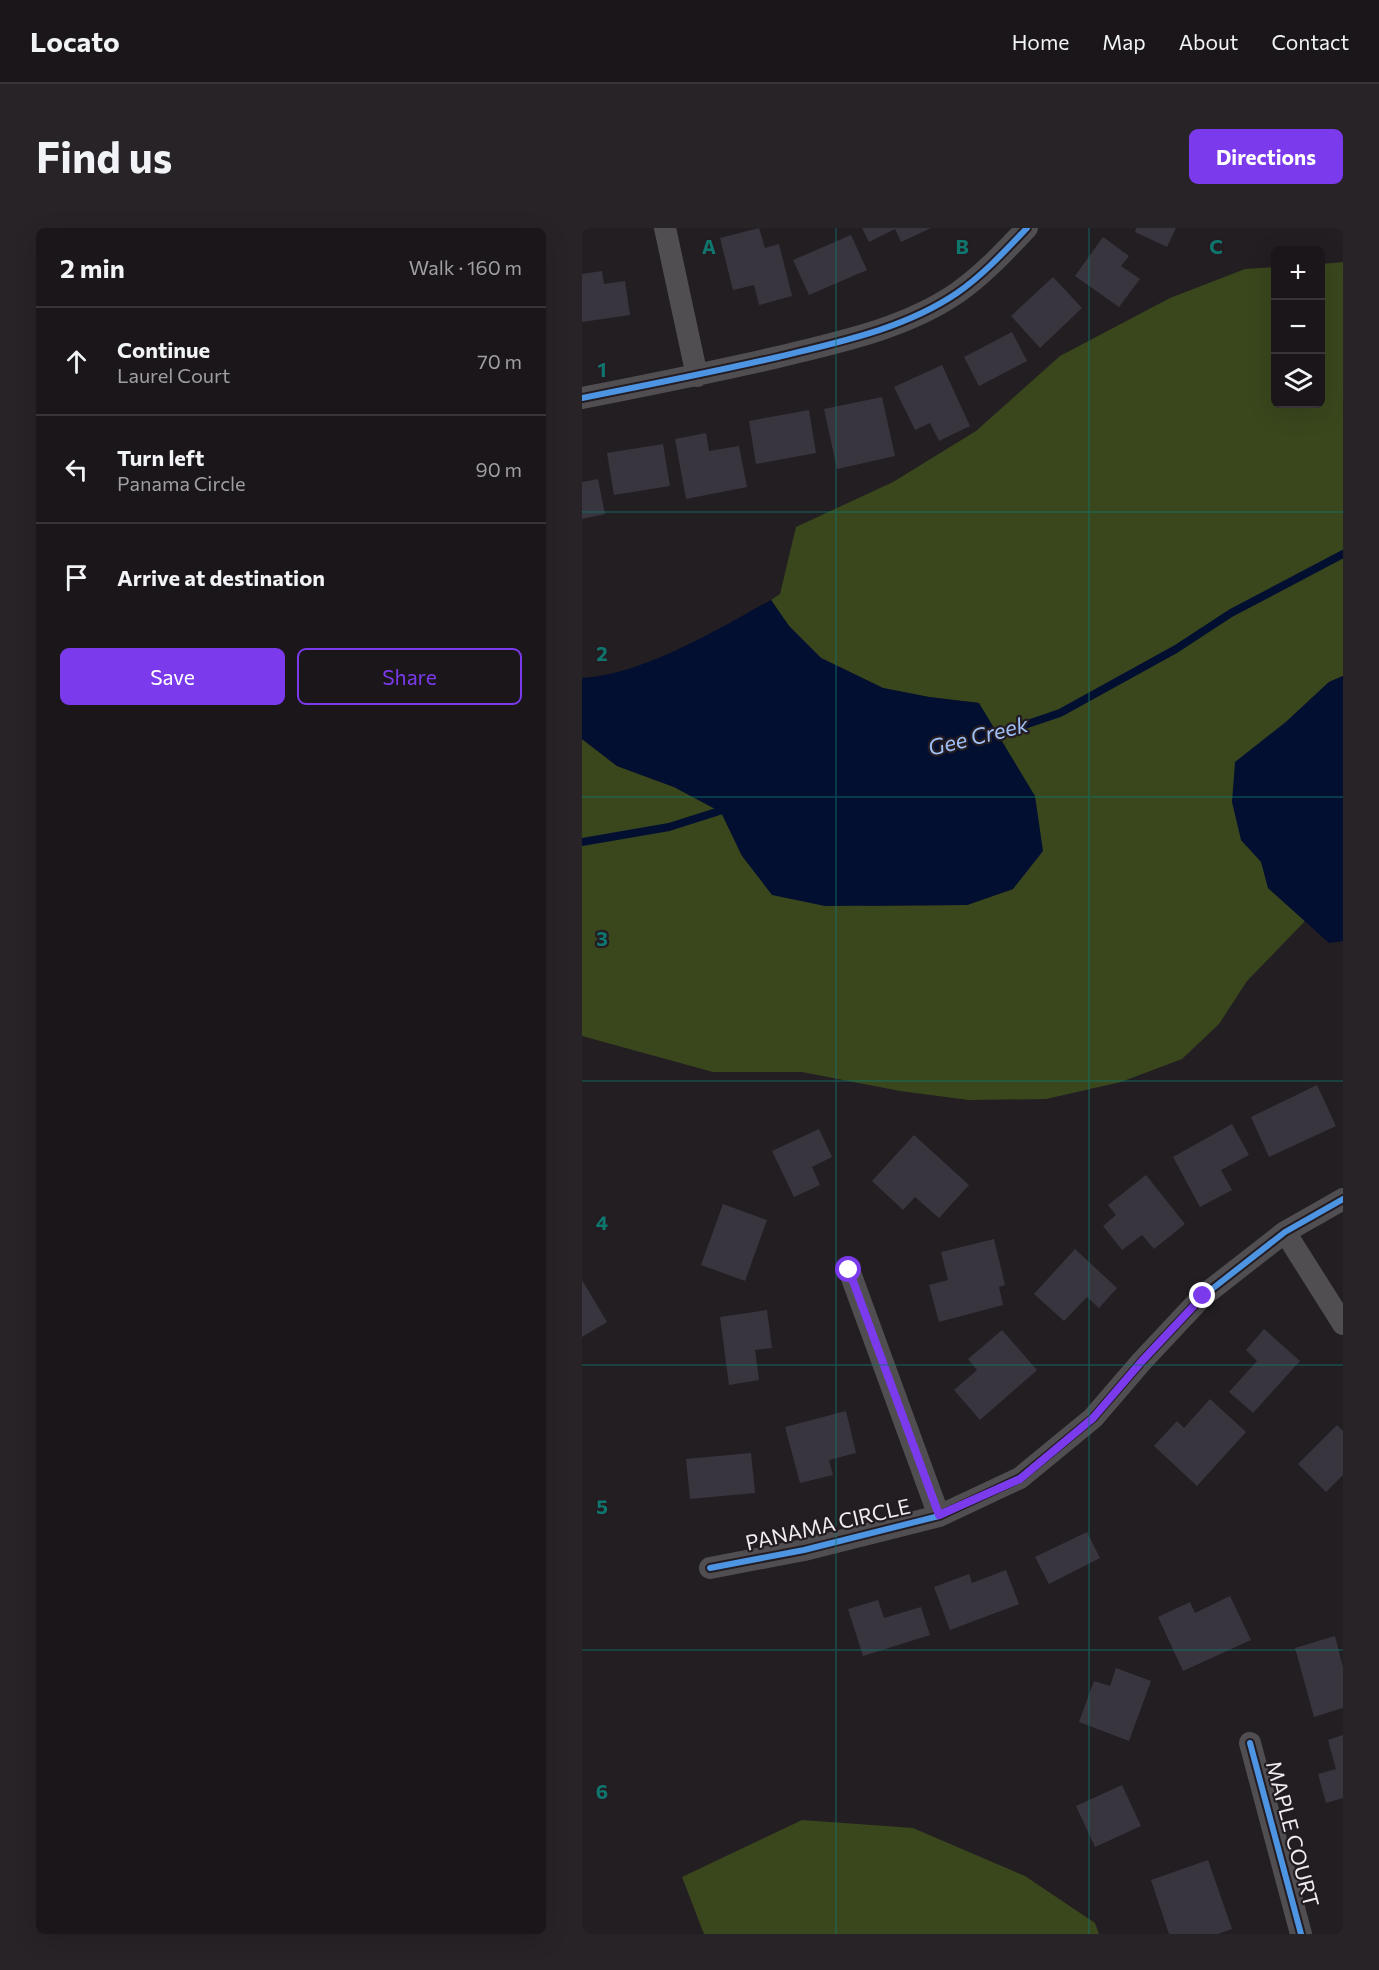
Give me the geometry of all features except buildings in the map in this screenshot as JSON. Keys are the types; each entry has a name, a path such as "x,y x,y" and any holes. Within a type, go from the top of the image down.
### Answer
{"street":[{"path":"665,228 697,376"},
{"path":"582,398 697,376 856,339 915,315 957,293 993,264 1027,228"},
{"name":"PANAMA CIRCLE","path":"710,1568 804,1550 939,1515 1020,1479 1093,1418 1203,1296 1285,1232 1343,1199"},
{"path":"1285,1232 1343,1324"},
{"path":"849,1270 939,1515"},
{"name":"MAPLE COURT","path":"1250,1743 1301,1934"}],"green space":[{"path":"1343,262 1343,676 1329,682 1287,721 1241,840 1262,862 1268,888 1305,921 1247,981 1219,1024 1182,1059 1121,1082 1046,1099 969,1100 900,1091 802,1072 713,1072 582,1036 582,739 617,766 674,787 721,812 742,856 866,906 967,905 1013,889 979,703 883,688 821,658 789,626 771,600 780,594 796,527 893,482 976,431 1060,356 1170,298 1245,269 1271,267 1271,408 1325,408 1325,264"},
{"path":"802,1820 913,1828 1025,1876 1095,1923 1099,1934 704,1934 682,1877"}],"water":[{"path":"771,600 789,626 821,658 883,688 979,703 1035,796 1043,851 1013,889 967,905 825,906 772,895 742,856 721,812 674,787 617,766 582,739 582,678 630,669 655,660 704,637"},
{"path":"1343,676 1343,941 1329,943 1268,888 1261,862 1241,840 1232,802 1235,762 1287,721 1329,682"}],"waterway":[{"name":"Gee Creek","path":"989,737 1060,713 1176,649 1231,613 1343,554"},
{"name":"Gee Creek","path":"582,842 669,827 729,808"}],"cycle path":[{"path":"582,398 778,357 847,340 893,325 937,305 967,286 1027,228"},
{"path":"710,1568 804,1550 939,1516 1020,1478 1093,1418 1203,1296 1285,1232 1343,1199"},
{"path":"1250,1743 1301,1934"}],"route":[{"path":"849,1270 939,1515 1020,1479 1093,1418 1203,1296"}]}
